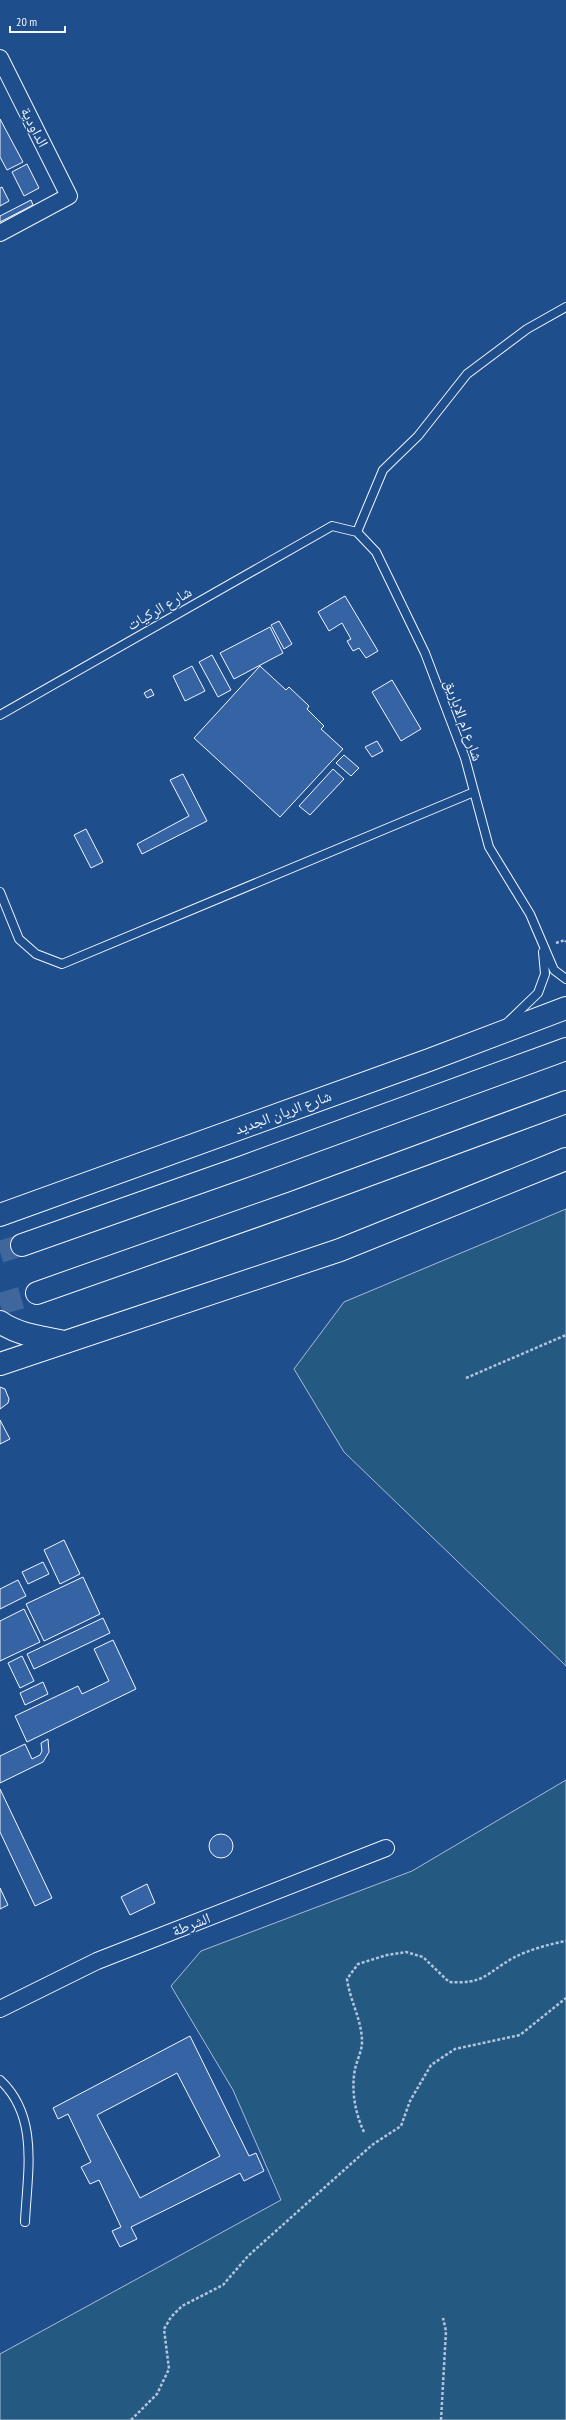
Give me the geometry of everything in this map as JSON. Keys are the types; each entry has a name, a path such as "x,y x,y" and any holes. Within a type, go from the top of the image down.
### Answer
{"main road":[{"name":"شارع الريان الجديد","path":"4,1214 566,1008"},
{"path":"22,1246 243,1168 566,1049"},
{"path":"37,1293 292,1204 566,1102"},
{"path":"3,1362 131,1322 340,1250 566,1159"},
{"path":"0,1322 9,1329 29,1335 64,1342"}],"street":[{"name":"الداودية","path":"0,58 69,196 0,233"},
{"name":"الشرطة","path":"0,2009 97,1961 386,1848"}],"lane":[{"path":"357,532 383,470 418,436 467,374 526,329 566,307"},
{"name":"شارع الركيات","path":"0,715 332,526 357,532"},
{"name":"شارع ام الاباريق","path":"357,532 376,552 424,653 465,758 489,847 530,914 542,947 554,970 566,980"},
{"path":"0,892 19,939 36,954 62,964 474,792"},
{"name":"شارع ام الاباريق","path":"487,1038 518,1013 538,993 545,974 542,947"},
{"path":"0,2080 20,2107 27,2131 29,2145 25,2222"}],"path":[{"path":"466,1378 566,1335"},
{"path":"364,2132 359,2121 354,2100 355,2071 362,2043 358,2018 349,1993 348,1979 358,1964 387,1955 406,1952 423,1957 448,1982 468,1983 483,1979 514,1958 566,1942"},
{"path":"132,2420 157,2394 169,2369 164,2329 171,2317 182,2306 223,2285 248,2256 372,2145 401,2126 410,2101 431,2065 455,2049 520,2035 566,1998"},
{"path":"442,2420 446,2331 443,2318"}],"shaded area":[{"path":"566,1209 566,1666 344,1452 294,1369 344,1302"},
{"path":"566,1780 566,2420 0,2420 0,2354 281,2200 233,2090 171,1986 201,1951 412,1871"}],"building":[{"path":"0,119 23,162 7,170 0,157"},
{"path":"27,164 39,188 24,196 12,172"},
{"path":"2,187 9,201 0,206 0,188"},
{"path":"31,200 33,205 0,222 0,216"},
{"path":"345,596 378,651 366,658 359,648 353,651 347,641 351,639 342,623 329,631 318,612"},
{"path":"279,621 292,644 284,649 271,625"},
{"path":"270,627 283,653 234,679 220,653"},
{"path":"212,655 231,690 218,697 199,662"},
{"path":"192,666 205,691 185,701 173,676"},
{"path":"260,666 286,690 289,687 309,706 307,709 324,726 321,729 343,749 280,817 194,738"},
{"path":"392,680 421,729 401,741 372,692"},
{"path":"151,689 154,695 147,698 144,693"},
{"path":"377,741 383,751 372,757 365,747"},
{"path":"344,755 359,768 351,776 336,763"},
{"path":"333,769 344,779 310,815 299,806"},
{"path":"183,774 207,821 142,854 137,844 189,816 170,780"},
{"path":"86,829 103,862 91,868 74,835"},
{"path":"0,1387 5,1389 9,1399 8,1403 0,1409"},
{"path":"0,1420 10,1439 0,1444"},
{"path":"64,1540 80,1574 60,1584 44,1550"},
{"path":"43,1562 49,1574 28,1584 22,1572"},
{"path":"83,1577 100,1614 44,1641 26,1604"},
{"path":"18,1580 26,1596 0,1609 0,1589"},
{"path":"24,1609 40,1642 0,1661 0,1621"},
{"path":"103,1618 110,1633 34,1669 27,1654"},
{"path":"113,1640 136,1689 27,1742 15,1716 78,1686 82,1694 109,1681 94,1649"},
{"path":"22,1656 34,1681 20,1688 8,1663"},
{"path":"43,1682 48,1694 25,1705 20,1693"},
{"path":"48,1739 49,1752 43,1762 0,1783 0,1756 25,1744 32,1759 40,1755 42,1751 41,1743"},
{"path":"0,1789 52,1898 35,1906 0,1832"},
{"path":"221,1834 230,1837 233,1846 230,1855 221,1858 212,1855 209,1846 212,1837"},
{"path":"147,1884 155,1903 130,1915 121,1897"},
{"path":"0,1888 8,1905 0,1909"},
{"path":"190,2036 249,2156 256,2153 264,2171 244,2181 240,2173 131,2227 137,2239 120,2247 112,2231 121,2227 99,2180 90,2184 81,2167 91,2162 68,2114 58,2119 53,2108","holes":["177,2073 220,2156 140,2198 97,2115"]}],"tunnel":[{"path":"0,1252 22,1245"},
{"path":"0,1304 37,1293"}]}
